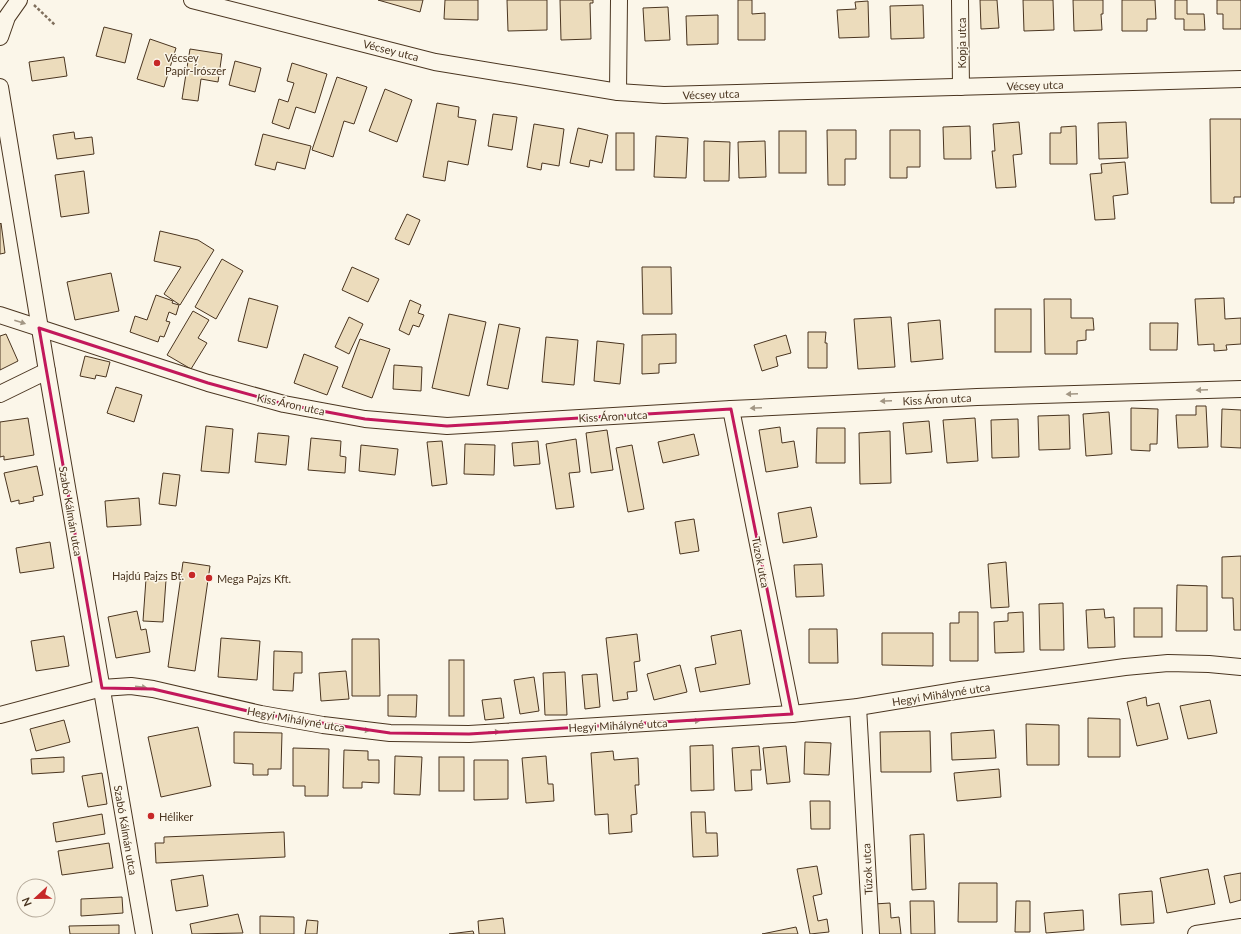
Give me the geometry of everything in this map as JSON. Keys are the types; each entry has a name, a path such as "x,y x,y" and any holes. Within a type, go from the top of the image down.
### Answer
{"street":[{"path":"0,37 6,17 19,0"},
{"name":"Vécsey utca","path":"192,0 435,62 618,92 664,95 1241,79"},
{"path":"618,92 619,0"},
{"name":"Kopja utca","path":"960,0 961,87"},
{"name":"Szabó Kálmán utca","path":"0,87 39,328 144,934"},
{"name":"Kiss Áron utca","path":"0,315 208,383 284,404 365,419 447,426 731,409 977,397 1241,389"},
{"path":"0,394 47,371"},
{"name":"Túzok utca","path":"731,409 792,714"},
{"name":"Hegyi Mihályné utca","path":"0,716 102,688 131,686 153,689 261,714 323,725 390,733 469,734 792,714 858,707 961,690 1125,667 1168,663 1209,664 1241,667"},
{"name":"Túzok utca","path":"858,707 871,934"},
{"path":"1196,934 1241,927"}],"path":[{"path":"29,0 55,25"}],"highlighted area":[{"path":"39,328 208,383 284,404 365,419 447,426 731,409 792,714 469,734 390,733 261,714 153,689 102,688"}],"building":[{"path":"378,0 423,0 420,12"},
{"path":"445,0 478,0 478,20 444,19"},
{"path":"507,0 547,0 547,30 508,31"},
{"path":"560,0 593,0 593,3 590,3 591,39 561,40"},
{"path":"738,0 752,0 752,14 765,13 765,40 738,40"},
{"path":"980,0 997,0 999,28 981,29"},
{"path":"1023,0 1053,0 1054,30 1024,31"},
{"path":"1073,0 1103,0 1103,14 1101,14 1102,30 1074,31"},
{"path":"1122,0 1155,0 1156,19 1147,19 1147,31 1122,31"},
{"path":"1175,0 1187,0 1187,14 1204,14 1205,30 1184,30 1184,19 1175,19"},
{"path":"1217,0 1241,0 1241,29 1223,29 1223,14 1217,14"},
{"path":"868,1 869,37 839,38 837,10 856,9 855,2"},
{"path":"923,5 924,38 891,39 890,6"},
{"path":"668,7 670,40 645,41 643,8"},
{"path":"718,15 718,44 687,45 686,16"},
{"path":"104,27 132,34 125,63 96,56"},
{"name":"Vécsey Papír-Írószer","path":"150,39 176,48 164,87 137,79"},
{"path":"190,49 222,54 218,82 201,79 198,101 182,99"},
{"path":"64,57 67,76 32,81 29,62"},
{"path":"235,61 261,68 255,92 229,85"},
{"path":"292,63 327,74 315,113 296,107 289,129 272,123 279,99 288,102 294,83 287,81"},
{"path":"337,77 367,87 354,124 344,121 333,157 312,150"},
{"path":"385,89 412,100 397,142 369,131"},
{"path":"437,103 459,107 458,117 476,120 468,165 448,161 445,181 423,177"},
{"path":"493,114 517,117 512,150 488,146"},
{"path":"1210,119 1241,119 1241,197 1234,197 1234,203 1211,203"},
{"path":"1019,122 1022,154 1013,155 1016,187 996,188 992,151 995,151 993,124"},
{"path":"1126,122 1128,158 1099,159 1098,123"},
{"path":"534,124 564,129 559,166 542,163 541,170 527,167"},
{"path":"970,126 971,159 944,159 943,127"},
{"path":"1076,126 1077,164 1050,164 1050,133 1061,133 1061,127"},
{"path":"578,128 608,135 602,163 590,160 589,167 570,163"},
{"path":"827,130 856,130 856,159 845,159 845,185 828,185"},
{"path":"890,130 920,130 920,167 907,167 907,178 890,178"},
{"path":"779,131 806,131 806,173 779,173"},
{"path":"74,132 75,139 92,137 94,154 57,159 53,135"},
{"path":"616,133 634,133 634,170 616,170"},
{"path":"263,134 311,146 305,169 277,162 275,170 255,165"},
{"path":"656,136 688,138 686,178 654,177"},
{"path":"704,141 730,142 729,181 704,181"},
{"path":"765,141 766,177 739,178 738,142"},
{"path":"1125,162 1128,194 1113,196 1115,219 1095,220 1090,174 1102,173 1101,164"},
{"path":"84,171 89,213 61,217 55,175"},
{"path":"407,214 420,220 409,245 395,239"},
{"path":"1,223 5,253 0,254 0,224"},
{"path":"160,231 198,240 214,250 180,305 164,294 181,267 154,261"},
{"path":"222,259 243,271 216,319 195,307"},
{"path":"352,267 379,279 368,302 342,290"},
{"path":"642,267 671,267 672,314 643,314"},
{"path":"111,273 119,311 75,320 67,282"},
{"path":"156,295 173,301 172,303 179,305 176,315 169,312 166,321 170,322 164,337 160,336 158,342 130,332 135,316 147,320"},
{"path":"249,298 278,306 267,348 238,341"},
{"path":"1224,298 1225,319 1241,318 1241,344 1226,345 1227,350 1214,351 1214,344 1198,345 1195,299"},
{"path":"1044,299 1071,299 1071,318 1093,318 1094,330 1086,330 1086,340 1077,341 1077,354 1045,354"},
{"path":"410,300 421,305 418,313 424,315 419,327 413,325 409,335 399,330"},
{"path":"995,309 1031,309 1031,352 995,352"},
{"path":"193,311 209,320 198,338 207,343 191,369 167,355"},
{"path":"449,314 486,322 469,396 432,388"},
{"path":"349,317 363,324 349,354 335,347"},
{"path":"891,317 895,367 858,369 854,319"},
{"path":"940,320 943,359 911,362 908,323"},
{"path":"1150,323 1178,323 1177,350 1150,350"},
{"path":"499,324 520,328 508,389 487,385"},
{"path":"808,332 826,332 825,343 827,343 827,368 808,368"},
{"path":"6,334 18,361 0,370 0,336"},
{"path":"676,334 676,363 659,364 659,373 642,374 642,335"},
{"path":"786,335 791,353 776,357 778,366 762,371 754,345"},
{"path":"546,337 578,340 574,385 542,382"},
{"path":"360,339 390,349 372,398 342,387"},
{"path":"597,341 624,344 620,384 594,381"},
{"path":"304,354 338,367 327,395 294,383"},
{"path":"85,356 110,362 106,377 96,375 95,379 80,376"},
{"path":"394,365 422,367 421,391 393,389"},
{"path":"116,387 142,395 134,422 107,413"},
{"path":"1196,406 1206,406 1208,447 1178,448 1176,415 1196,415"},
{"path":"1131,408 1158,409 1157,444 1150,444 1150,451 1131,450"},
{"path":"1222,409 1241,410 1241,448 1221,447"},
{"path":"1109,412 1112,454 1086,456 1083,414"},
{"path":"1069,415 1070,449 1039,450 1038,416"},
{"path":"28,418 34,455 4,460 4,456 0,457 0,422"},
{"path":"975,418 978,461 947,463 943,420"},
{"path":"1018,419 1019,457 992,458 991,420"},
{"path":"929,421 932,452 906,454 903,423"},
{"path":"206,426 233,429 229,473 201,471"},
{"path":"780,427 782,443 794,441 798,467 766,472 759,430"},
{"path":"817,428 845,428 845,463 816,463"},
{"path":"607,430 613,470 591,473 586,433"},
{"path":"890,431 891,483 860,484 859,433"},
{"path":"258,433 289,436 286,465 255,462"},
{"path":"694,434 699,455 663,463 658,442"},
{"path":"311,438 341,441 340,456 346,457 345,473 308,470"},
{"path":"576,439 580,472 569,473 574,507 556,509 546,444"},
{"path":"442,441 447,484 432,486 427,442"},
{"path":"538,441 540,464 514,466 512,443"},
{"path":"465,444 495,445 494,475 464,474"},
{"path":"361,445 398,449 395,475 359,471"},
{"path":"632,445 644,509 628,512 616,448"},
{"path":"37,466 43,495 33,497 34,501 19,504 19,500 11,502 4,473"},
{"path":"163,473 180,475 176,506 159,504"},
{"path":"139,498 141,525 107,527 105,501"},
{"path":"811,507 817,537 783,543 778,513"},
{"path":"694,519 699,551 680,554 675,522"},
{"path":"50,542 54,568 20,573 16,548"},
{"path":"1241,556 1241,630 1234,630 1233,598 1222,598 1222,557"},
{"path":"183,562 210,566 195,671 168,667"},
{"path":"1006,562 1009,607 991,608 988,564"},
{"path":"822,564 824,596 796,597 794,565"},
{"path":"146,579 166,580 163,622 143,621"},
{"path":"1177,585 1207,586 1207,631 1176,631"},
{"path":"1063,603 1064,650 1040,650 1039,604"},
{"path":"1134,608 1162,608 1162,637 1134,637"},
{"path":"1104,609 1105,618 1114,617 1115,647 1088,648 1086,610"},
{"path":"137,611 141,630 146,629 150,652 116,658 108,617"},
{"path":"959,612 978,612 978,661 950,661 950,623 959,623"},
{"path":"1023,612 1024,652 995,653 994,622 1008,621 1008,613"},
{"path":"809,629 837,629 838,663 809,663"},
{"path":"741,630 750,684 700,692 695,668 716,664 711,636"},
{"path":"882,633 933,633 933,666 882,665"},
{"path":"637,634 640,661 634,662 637,691 627,692 628,699 613,701 606,638"},
{"path":"64,636 69,666 36,671 31,641"},
{"path":"221,638 260,641 257,680 218,677"},
{"path":"352,639 379,639 380,696 352,696"},
{"path":"274,651 302,652 302,673 294,673 293,691 273,690"},
{"path":"449,660 464,660 464,716 449,716"},
{"path":"680,665 687,692 654,700 647,674"},
{"path":"346,671 349,699 321,701 319,673"},
{"path":"565,672 567,715 545,715 543,673"},
{"path":"597,674 600,707 585,709 582,675"},
{"path":"534,677 539,711 520,714 514,680"},
{"path":"388,695 417,695 416,717 388,716"},
{"path":"1146,697 1147,706 1159,703 1168,739 1137,746 1127,702"},
{"path":"501,698 504,718 485,720 482,700"},
{"path":"1210,700 1217,733 1188,739 1180,706"},
{"path":"1088,718 1120,719 1120,757 1088,757"},
{"path":"64,720 70,742 36,751 30,729"},
{"path":"1026,724 1059,725 1059,765 1027,765"},
{"path":"198,727 211,786 161,797 148,737"},
{"path":"994,730 996,758 952,760 951,733"},
{"path":"930,731 931,772 881,772 880,732"},
{"path":"234,732 282,733 281,769 268,769 268,775 253,775 253,764 234,763"},
{"path":"805,742 831,743 829,775 804,774"},
{"path":"713,745 714,790 691,791 690,746"},
{"path":"759,746 761,770 751,770 752,790 735,791 732,748"},
{"path":"786,746 790,782 767,784 763,748"},
{"path":"293,748 329,749 328,796 305,796 305,786 293,786"},
{"path":"344,750 368,751 368,760 379,760 379,783 362,782 362,788 343,788"},
{"path":"613,751 614,760 638,758 639,785 635,785 637,814 631,815 632,832 609,834 608,814 595,815 591,753"},
{"path":"395,756 422,757 420,795 394,794"},
{"path":"546,756 548,784 553,784 554,801 526,803 522,758"},
{"path":"64,757 64,772 32,774 31,759"},
{"path":"439,757 464,757 464,791 439,791"},
{"path":"474,760 508,760 508,799 474,800"},
{"path":"999,769 1001,797 957,801 954,773"},
{"path":"102,773 107,804 88,807 82,776"},
{"path":"810,801 830,801 830,829 811,829"},
{"path":"691,812 705,812 706,833 717,833 718,856 693,857"},
{"path":"102,814 105,834 56,842 53,823"},
{"path":"284,832 285,857 156,863 155,843 164,843 164,837"},
{"path":"924,834 926,889 912,890 910,835"},
{"path":"109,843 113,868 62,875 58,851"},
{"path":"817,866 822,894 813,896 818,921 827,919 829,932 810,934 797,869"},
{"path":"1208,869 1215,904 1167,913 1160,878"},
{"path":"1241,873 1241,900 1230,903 1224,876"},
{"path":"203,875 208,906 176,911 171,880"},
{"path":"959,883 997,883 997,922 958,922"},
{"path":"1152,891 1154,923 1121,925 1119,894"},
{"path":"122,897 123,913 81,916 81,899"},
{"path":"910,901 934,901 935,934 911,934"},
{"path":"1016,901 1030,901 1030,932 1015,932"},
{"path":"890,903 891,918 899,917 901,934 877,934 874,904"},
{"path":"1083,910 1084,930 1046,933 1044,913"},
{"path":"238,914 243,933 192,934 190,924"},
{"path":"260,916 294,917 294,934 260,934"},
{"path":"503,918 505,934 479,934 478,921"},
{"path":"307,920 318,921 317,934 305,934"},
{"path":"119,925 119,934 70,934 69,926"},
{"path":"796,927 798,934 762,934"},
{"path":"473,931 474,934 449,934"}],"place":[{"name":"Vécsey Papír-Írószer","path":"157,63"},
{"name":"Hajdú Pajzs Bt.","path":"192,575"},
{"name":"Mega Pajzs Kft.","path":"209,578"},
{"name":"Héliker","path":"151,816"}]}
